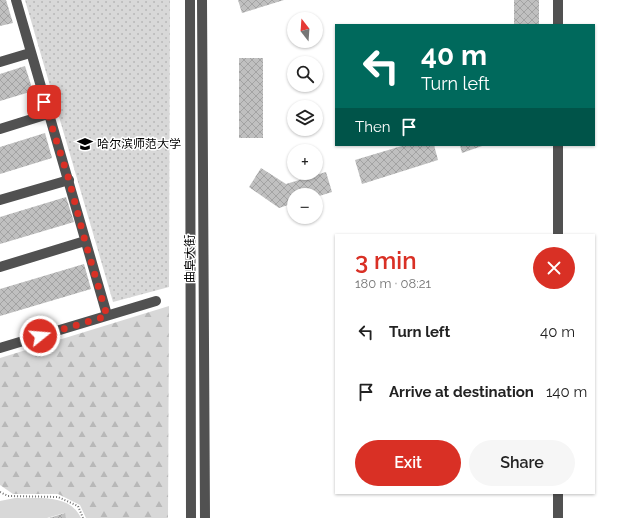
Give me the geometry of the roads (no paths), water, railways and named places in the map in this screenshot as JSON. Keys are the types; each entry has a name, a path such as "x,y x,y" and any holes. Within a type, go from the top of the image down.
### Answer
{"street":[{"path":"16,0 30,53 69,180 107,316"},
{"name":"曲阜大街","path":"190,0 191,518"},
{"name":"曲阜大街","path":"202,0 205,518"},
{"path":"558,0 558,24"},
{"path":"0,62 30,53"},
{"path":"0,129 48,114"},
{"path":"558,146 558,234"},
{"path":"0,200 69,180"},
{"path":"0,267 85,241"},
{"path":"0,348 156,301"},
{"path":"558,494 558,518"}],"place":[{"name":"哈尔滨师范大学","path":"85,144"}]}
